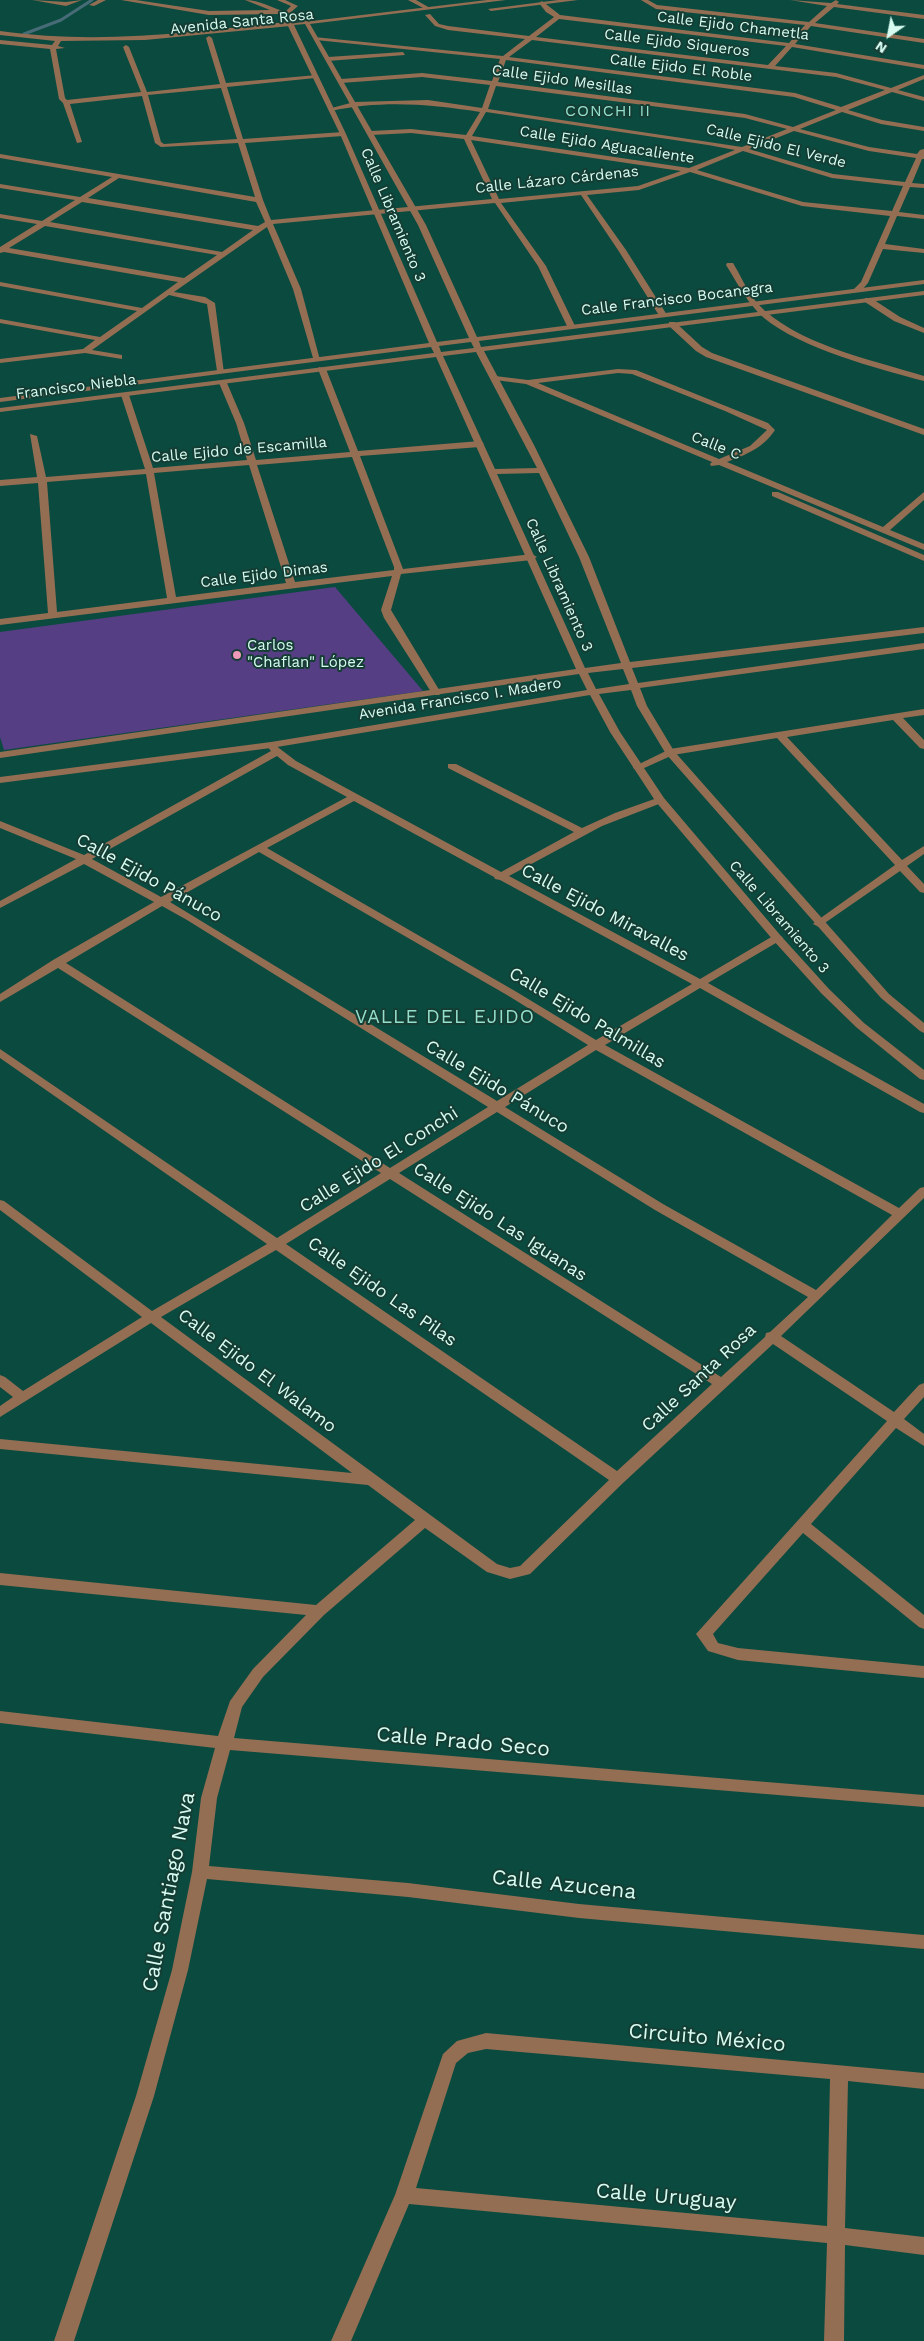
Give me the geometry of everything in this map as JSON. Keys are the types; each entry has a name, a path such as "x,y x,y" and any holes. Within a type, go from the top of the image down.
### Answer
{"street":[{"path":"35,0 66,4 79,0"},
{"path":"92,6 103,0"},
{"path":"124,0 209,13 276,12"},
{"path":"248,0 276,12 290,21 308,25"},
{"name":"Calle Libramiento 3","path":"280,0 295,6 290,21 343,134 438,354 532,557 582,671 615,732 660,800 777,938 825,991 860,1025 924,1076"},
{"path":"411,0 427,8"},
{"name":"Avenida Santa Rosa","path":"308,25 427,8 503,0"},
{"name":"Avenida Santa Rosa","path":"0,33 59,40 108,41 290,21 308,25 575,0"},
{"path":"644,0 656,7 810,24 924,41"},
{"path":"793,0 924,17"},
{"path":"770,67 810,24 839,0"},
{"path":"542,3 548,11 558,16 504,58 484,110 467,138 496,200 542,266 571,326"},
{"name":"Calle Ejido Siqueros","path":"428,15 437,25 448,28 843,76 924,99"},
{"name":"Calle Ejido Chametla","path":"558,16 790,44 924,67"},
{"name":"Avenida Santa Rosa","path":"101,48 209,38 290,21"},
{"name":"Calle Libramiento 3","path":"308,25 412,209 475,338 479,350 497,381 542,470 584,557 642,706 670,752 885,996 924,1029"},
{"path":"0,42 11,35"},
{"path":"209,38 259,200 297,288 317,358"},
{"name":"Calle Ejido El Roble","path":"316,38 430,52 504,58 795,95 842,108 880,122 924,129"},
{"path":"59,40 53,48 62,99 66,102 79,142"},
{"path":"0,42 53,48 72,48"},
{"path":"126,47 144,93 158,143 163,146 343,134"},
{"name":"Calle Ejido El Roble","path":"328,60 430,52"},
{"name":"Calle Ejido Mesillas","path":"341,81 422,75 493,83 744,116 869,149 921,156"},
{"path":"66,102 315,76"},
{"name":"Calle Lázaro Cárdenas","path":"269,222 378,214 496,200 638,188 690,170 924,77"},
{"name":"Calle Ejido El Verde","path":"331,109 354,104 428,102 742,149 832,176 924,186"},
{"name":"Calle Ejido Aguacaliente","path":"371,134 411,131 690,170 795,202 924,217"},
{"path":"857,290 864,283 924,148"},
{"path":"0,156 259,200"},
{"path":"1,250 118,176"},
{"path":"0,186 260,229"},
{"path":"583,194 663,314"},
{"path":"0,216 223,254"},
{"path":"85,351 269,222"},
{"path":"879,246 924,251"},
{"path":"1,250 185,281"},
{"path":"730,264 753,304 763,314 800,336 924,379"},
{"name":"Calle Francisco Bocanegra","path":"317,358 924,282"},
{"path":"0,284 143,310"},
{"name":"Calle Francisco Bocanegra","path":"322,369 924,292"},
{"path":"168,293 202,299 211,304 221,371"},
{"path":"868,300 897,319 924,331"},
{"path":"0,321 101,339"},
{"path":"672,324 699,349 709,355 924,432"},
{"path":"2,360 85,351 119,357"},
{"name":"Francisco Niebla","path":"0,400 317,358"},
{"path":"322,369 399,566 386,610 389,618 436,693"},
{"name":"Francisco Niebla","path":"0,410 156,392 322,369"},
{"path":"515,387 528,382 618,371 633,372 728,409 765,425 771,430 766,439 759,445 708,466"},
{"name":"Calle C","path":"497,381 528,382 924,547"},
{"name":"Calle C","path":"497,381 708,466 924,558"},
{"path":"223,383 240,423 290,585"},
{"path":"125,395 150,472 172,601"},
{"path":"33,436 42,480 53,616"},
{"name":"Calle Ejido de Escamilla","path":"0,483 480,444"},
{"path":"493,472 542,470"},
{"path":"885,530 924,495"},
{"path":"843,523 852,517"},
{"name":"Calle Ejido Dimas","path":"0,622 290,585 532,557"},
{"name":"Avenida Francisco I. Madero","path":"0,755 582,671 924,630"},
{"name":"Avenida Francisco I. Madero","path":"0,780 274,749 593,692 924,646"},
{"path":"638,767 670,752 924,712"},
{"path":"895,716 924,746"},
{"path":"780,736 918,878 924,890"},
{"path":"0,905 180,807 274,749"},
{"name":"Calle Ejido Miravalles","path":"274,749 292,763 499,877 699,983 924,1109"},
{"path":"452,766 582,832"},
{"path":"0,999 57,962 258,848 354,797"},
{"path":"499,877 582,832 660,800"},
{"name":"Calle Ejido Pánuco","path":"0,824 84,859 163,902 659,1207 817,1296"},
{"name":"Calle Ejido Palmillas","path":"258,848 502,988 596,1046 900,1214"},
{"path":"820,924 902,863 924,849"},
{"name":"Calle Ejido El Conchi","path":"0,1412 153,1316 278,1243 496,1107 699,983 777,938"},
{"name":"Calle Ejido Las Iguanas","path":"57,962 720,1383"},
{"name":"Calle Ejido Las Pilas","path":"0,1053 618,1478"},
{"name":"Calle Santa Rosa","path":"492,1568 510,1574 525,1570 618,1478 771,1336 817,1296 924,1191"},
{"name":"Calle Ejido El Walamo","path":"0,1204 153,1316 370,1480 492,1568"},
{"path":"771,1336 894,1419 924,1442"},
{"path":"0,1380 23,1398"},
{"path":"924,1388 894,1419 803,1526 704,1634 713,1648 738,1654 924,1672"},
{"path":"0,1444 370,1480"},
{"name":"Calle Santiago Nava","path":"64,2341 145,2096 180,1970 200,1872 209,1798 235,1705 258,1673 319,1611 425,1520"},
{"path":"803,1526 924,1624"},
{"path":"0,1579 319,1611"},
{"name":"Calle Prado Seco","path":"0,1717 225,1743 924,1802"},
{"name":"Calle Azucena","path":"200,1872 408,1890 579,1910 924,1942"},
{"name":"Circuito México","path":"404,2195 449,2058 463,2046 486,2041 924,2081"},
{"path":"834,2341 839,2072"},
{"path":"342,2341 404,2195"},
{"name":"Calle Uruguay","path":"404,2195 836,2235 924,2246"}],"shaded area":[{"path":"335,587 423,691 4,750 0,737 0,632"}],"waterway":[{"path":"24,34 61,20 92,0"}],"place":[{"name":"Carlos \"Chaflan\" López","path":"237,655"}],"district":[{"name":"CONCHI II","path":"608,111"},
{"name":"VALLE DEL EJIDO","path":"445,1017"}]}
